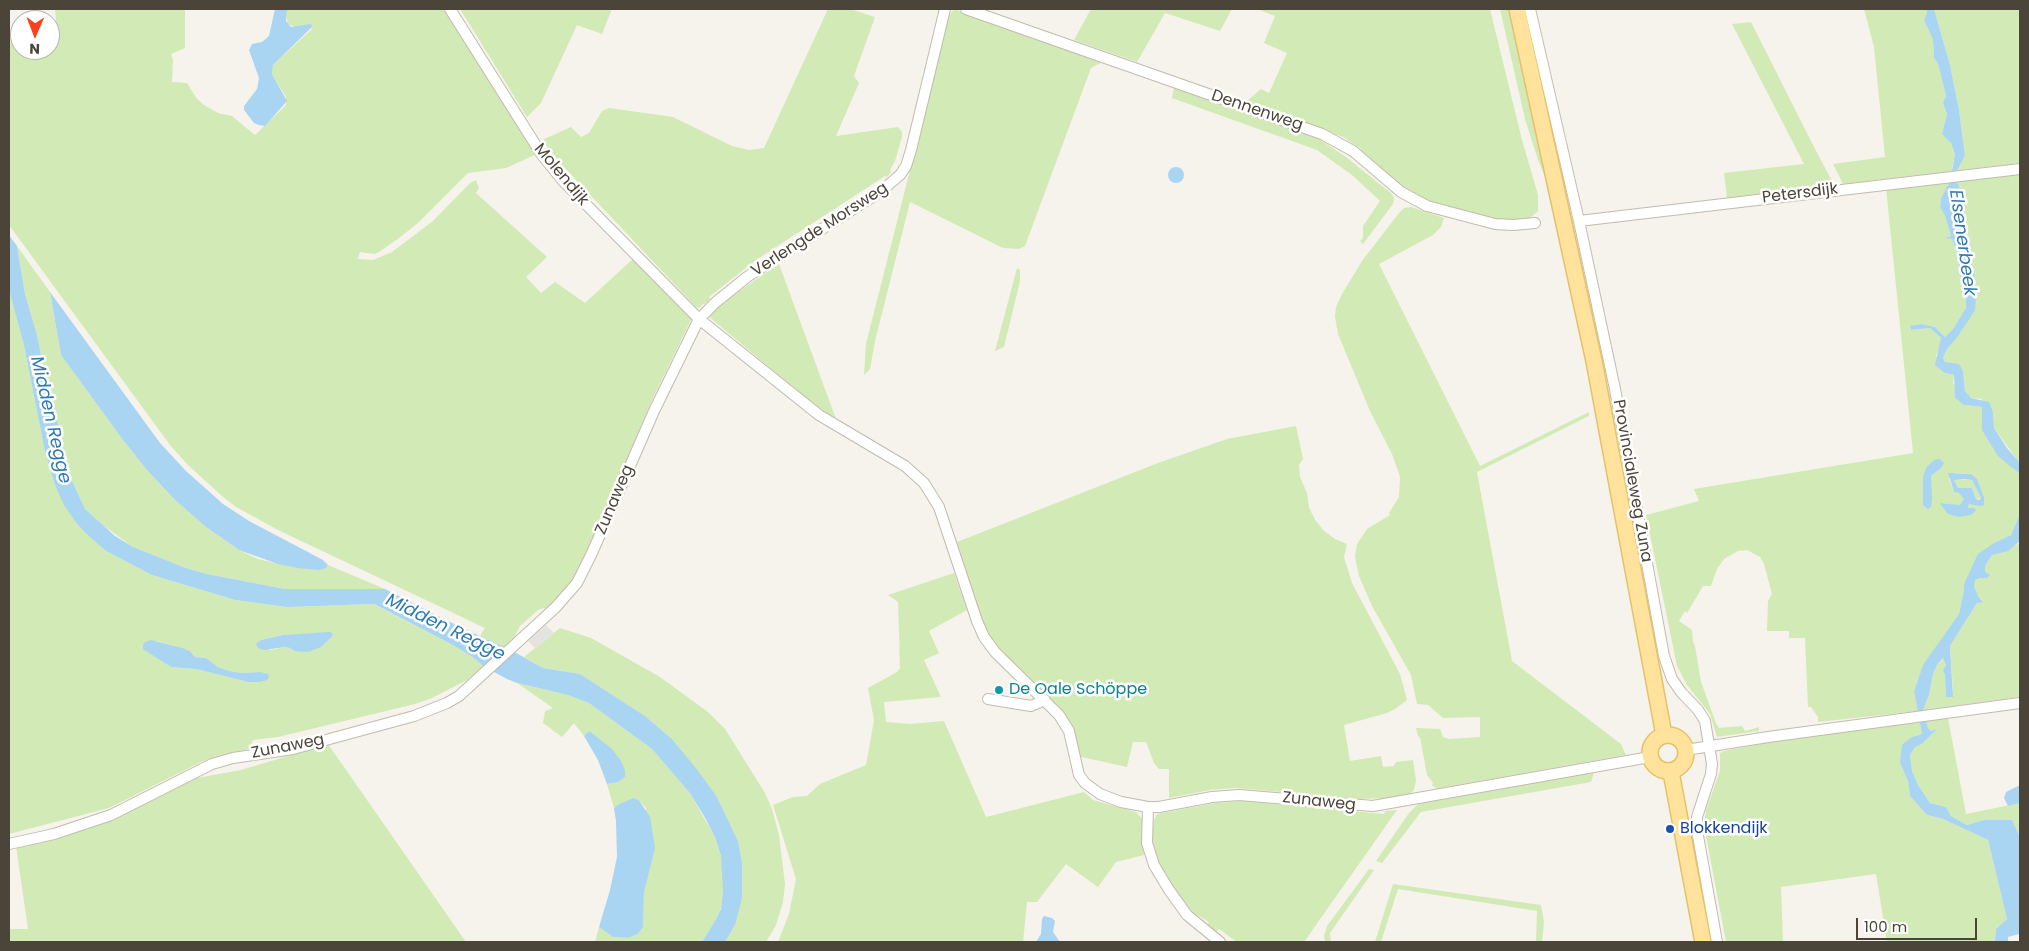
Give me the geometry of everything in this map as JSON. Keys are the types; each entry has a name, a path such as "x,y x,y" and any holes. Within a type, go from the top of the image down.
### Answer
{"main road":[{"name":"Provincialeweg Zuna","path":"1517,9 1594,361 1664,735"},
{"path":"1664,735 1680,739 1686,750 1684,763 1678,769 1671,772 1659,770 1653,764 1650,757 1652,744 1656,739 1664,735"},
{"path":"1671,772 1703,942"}],"street":[{"name":"Molendijk","path":"450,9 542,155 564,181 699,319"},
{"name":"Verlengde Morsweg","path":"699,319 716,302 747,277 880,192 900,176 909,156 945,9"},
{"name":"Dennenweg","path":"966,9 1322,134 1353,151 1401,192 1427,206 1491,223 1513,225 1535,223"},
{"name":"Provincialeweg Zuna","path":"1530,9 1579,221 1615,389 1664,656 1672,679 1706,721 1710,747 1711,774 1698,817 1698,836 1718,942"},
{"name":"Petersdijk","path":"1579,221 2020,168"},
{"name":"Zunaweg","path":"9,844 54,834 110,815 212,764 233,758 293,749 433,710 459,696 562,602 577,583 654,411 699,319 819,415 900,462 924,483 939,507 982,633 995,652 1059,715 1067,728 1076,767 1085,783 1106,797 1120,802 1148,807 1239,795 1361,807 1387,805 1650,757"},
{"path":"988,698 1031,706 1045,700"},
{"path":"1686,750 2020,703"},
{"path":"1148,807 1147,843 1154,865 1187,915 1220,942"}],"green space":[{"path":"185,9 185,48 171,54 173,60 172,82 187,83 197,99 204,105 218,113 232,116 255,135 286,105 286,97 272,74 273,65 312,29 310,25 295,27 288,24 287,9 449,9 539,153 506,168 468,173 418,223 399,238 374,254 360,252 358,259 373,260 392,252 433,221 470,183 476,180 479,188 476,193 547,257 526,277 541,293 555,282 585,303 635,257 692,318 653,398 578,577 549,610 544,608 538,610 520,626 515,636 504,647 480,636 485,628 280,531 236,507 222,496 188,465 170,445 9,225 9,41 10,60 60,60 60,10 55,10"},
{"path":"460,9 612,9 602,34 577,25 541,103 527,117"},
{"path":"828,9 850,9 875,17 854,76 859,83 836,136 898,127 902,132 902,137 895,161 890,170 891,172 887,177 885,176 756,260 709,297 710,299 705,304 699,308 696,307 561,164 542,140 571,127 581,137 589,133 602,111 609,108 673,117 732,146 749,150 764,148"},
{"path":"954,9 1104,61 1091,68 1025,246 1019,249 1003,248 910,202 875,341 870,369 864,375 866,344 949,16"},
{"path":"1091,9 1232,9 1220,31 1165,13 1137,62 1074,40"},
{"path":"1257,9 1490,9 1522,140 1538,195 1538,211 1529,219 1504,221 1438,205 1411,195 1362,154 1361,149 1343,137 1247,101 1261,89 1269,93 1287,53 1264,43 1275,16"},
{"path":"1500,9 1510,9 1549,186 1538,160 1525,119"},
{"path":"1864,9 1926,9 1927,13 1924,20 1933,40 1934,58 1938,64 1946,96 1943,103 1947,114 1942,134 1951,143 1955,154 1952,168 1957,168 1965,156 1959,110 1950,65 1934,9 2020,9 2020,163 1843,184 1833,164 1885,157 1874,47"},
{"path":"1751,22 1834,185 1727,198 1724,173 1804,164 1732,24"},
{"path":"1174,87 1319,139 1346,157 1391,193 1394,198 1393,204 1363,244 1360,241 1363,238 1363,226 1380,201 1352,175 1317,150 1172,98"},
{"path":"2020,173 2020,463 2010,455 2016,458 1994,428 1993,412 1981,399 1971,398 1965,391 1963,371 1953,364 1945,362 1943,358 1947,349 1963,327 1974,272 1961,222 1958,203 1960,189 1956,180"},
{"path":"1951,181 1941,198 1940,207 1951,236 1947,237 1952,239 1956,249 1962,285 1965,289 1966,308 1953,329 1945,337 1935,327 1922,324 1910,327 1911,330 1930,328 1941,338 1941,344 1936,356 1945,373 1954,375 1953,383 1964,405 1982,407 2014,469 2020,474 2020,514 2011,535 1994,543 1964,584 1959,614 1921,671 1914,691 1918,711 1818,722 1818,717 1811,707 1808,707 1805,638 1789,638 1789,631 1767,631 1768,601 1772,594 1764,564 1760,557 1747,550 1738,551 1724,559 1717,569 1711,586 1703,586 1687,613 1685,611 1679,621 1692,630 1701,682 1719,728 1742,726 1745,731 1759,727 1759,731 1717,737 1710,714 1687,685 1677,666 1646,515 1699,501 1694,489 1913,453 1886,188","holes":["1940,469 1931,476 1931,490 1923,504 1923,477","1955,473 1971,474 1977,480 1984,497 1976,504 1969,504 1968,508 1941,505 1944,503 1960,505 1965,499 1959,493 1954,492 1952,487 1949,479"]},
{"path":"1411,207 1444,218 1441,227 1433,235 1379,264 1480,466 1589,412 1589,416 1477,472 1512,661 1621,744 1626,755 1440,788 1438,790 1432,785 1433,783 1427,775 1420,737 1416,728 1440,729 1443,737 1449,739 1480,737 1480,717 1443,718 1428,705 1417,704 1411,675 1372,606 1359,576 1355,557 1357,544 1367,529 1390,515 1389,513 1399,497 1400,477 1392,454 1370,411 1338,334 1335,317 1336,307 1342,294 1362,261 1399,213 1404,208"},
{"path":"17,246 50,292 61,355 123,440 147,470 175,500 206,527 239,550 258,559 297,568 326,568 328,565 385,589 285,589 207,574 186,568 133,547 100,523 85,509 65,466 56,412 49,395 37,335 25,294"},
{"path":"779,264 836,419 811,402 708,316 716,307"},
{"path":"1017,268 1020,270 1020,281 1004,347 995,351"},
{"path":"9,290 24,345 45,452 55,485 77,524 106,551 152,575 235,600 287,607 373,604 451,644 483,666 469,679 432,698 415,704 278,737 253,740 249,749 217,756 201,762 109,808 9,834","holes":["333,634 332,637 321,647 294,651 285,647 271,650 257,644 261,640 283,635","157,641 190,651 195,657 206,658 218,667 229,671 241,673 260,672 248,682 196,669 171,667 155,656"]},
{"path":"1296,426 1303,459 1299,465 1300,477 1307,493 1309,508 1324,531 1335,539 1347,544 1344,557 1352,583 1400,674 1407,700 1387,713 1344,725 1350,761 1381,756 1383,767 1394,766 1396,762 1413,760 1416,780 1414,790 1410,794 1391,798 1361,799 1235,788 1210,790 1169,798 1169,769 1159,769 1154,763 1146,742 1133,742 1127,767 1077,756 1053,703 1000,650 985,629 957,542 1158,463 1227,439"},
{"path":"1953,479 1972,480 1981,498 1976,499 1972,488 1958,488"},
{"path":"2020,541 2020,697 1923,710 1929,695 1933,674 1937,665 1944,658 1946,665 1943,670 1946,696 1953,690 1950,646 1977,603 1983,601 1978,596 1974,580 1989,575 1985,572 1985,566 1992,555 2018,544"},
{"path":"954,573 967,610 929,631 939,653 924,660 941,697 884,702 886,722 910,724 944,721 986,817 1084,792 1093,800 1136,812 1142,819 1144,855 1116,862 1098,887 1066,864 1037,902 1027,902 1023,942 778,942 789,914 796,879 773,805 793,797 807,796 820,784 866,765 874,720 868,688 897,672 900,668 898,602 888,595"},
{"path":"560,628 591,638 660,677 708,712 725,729 765,793 772,809 779,835 785,884 783,902 776,925 766,942 725,942 735,925 742,862 738,841 717,797 672,739 645,716 580,674 543,668 524,657"},
{"path":"517,683 568,695 589,703 652,749 689,792 715,837 721,856 723,872 721,908 702,942 595,942 599,927 613,937 628,938 638,934 643,927 646,808 639,800 633,798 614,808 607,784 618,782 625,777 589,731 584,736 574,723 562,737 543,723 545,711 553,708"},
{"path":"1948,718 1966,814 2020,803 2020,837 2012,820 1984,820 1967,825 1951,816 1946,807 1930,803 1918,785 1912,771 1910,755 1915,746 1922,744 1936,730 1931,731 1925,721"},
{"path":"1920,722 1922,734 1912,737 1900,763 1908,781 1910,796 1927,815 1943,819 1988,840 2007,919 1996,929 1995,942 1887,942 1876,874 1781,887 1783,942 1726,942 1704,825 1706,810 1720,771 1720,753 1775,741"},
{"path":"328,744 466,942 9,942 9,929 28,929 16,846 197,778 241,770"},
{"path":"1594,772 1591,782 1421,812 1382,863 1376,861 1409,813 1418,804"},
{"path":"1244,801 1384,814 1385,811 1397,810 1304,942 1237,942 1219,929 1215,933 1206,926 1209,922 1194,913 1182,901 1165,875 1155,854 1152,836 1154,820 1157,814 1215,803"},
{"path":"1369,869 1374,870 1330,933 1331,942 1325,942 1324,936 1327,926"},
{"path":"1393,884 1541,905 1544,922 1542,942 1536,942 1537,911 1398,889 1381,942 1375,942"}],"shaded area":[{"path":"546,625 554,633 536,649 528,641"}],"water":[{"path":"275,9 287,9 286,21 291,27 311,24 312,27 273,65 272,74 287,101 265,126 254,123 244,110 244,106 257,89 259,78 249,50 252,44 262,42 269,36"},
{"path":"1926,9 1934,9 1950,65 1959,110 1965,156 1957,170 1952,171 1955,154 1951,143 1942,134 1947,114 1943,103 1946,96 1938,64 1934,58 1933,40 1924,20 1927,13"},
{"path":"1176,167 1184,175 1176,183 1168,175"},
{"name":"Elsenerbeek","path":"1951,180 1956,180 1960,189 1958,203 1961,223 1974,272 1976,293 1975,310 1947,349 1943,358 1945,362 1959,364 1963,371 1965,391 1971,398 1989,402 1993,412 1994,428 2020,463 2020,474 1998,456 1982,430 1982,407 1964,405 1955,398 1954,375 1945,373 1935,365 1941,338 1930,328 1911,330 1910,326 1922,324 1935,327 1945,337 1953,329 1966,308 1965,289 1962,285 1956,249 1952,239 1945,238 1951,236 1940,207 1941,198"},
{"name":"Midden Regge","path":"9,235 17,246 25,294 37,335 49,395 56,412 65,466 85,509 115,536 133,547 186,568 207,574 285,589 385,589 460,627 509,649 543,668 580,674 645,716 672,739 699,772 717,797 738,841 742,862 742,898 735,925 725,942 702,942 721,909 723,891 721,856 715,837 704,816 689,792 652,749 589,703 568,695 507,679 483,666 451,644 374,604 287,607 235,600 152,575 106,551 90,537 77,524 64,505 55,485 45,452 24,345 9,290"},
{"path":"50,292 160,443 186,471 223,504 249,521 323,560 328,565 326,568 319,570 297,568 278,564 239,550 206,527 175,500 147,470 123,440 61,355"},
{"path":"1940,459 1944,463 1931,476 1932,499 1931,507 1928,509 1923,505 1923,477 1926,468 1934,460"},
{"path":"1948,473 1971,474 1977,479 1984,497 1984,505 1969,504 1968,508 1976,510 1971,515 1959,517 1948,514 1940,503 1960,505 1964,499 1959,493 1954,492","holes":["1954,480 1972,480 1981,498 1979,500 1976,499 1972,488 1958,488"]},
{"path":"2020,514 2020,541 2008,551 1992,555 1985,566 1985,572 1990,575 1987,578 1975,580 1974,586 1983,602 1977,603 1950,646 1953,697 1946,697 1943,670 1946,665 1943,658 1933,674 1929,695 1923,710 1928,728 1931,731 1937,729 1922,744 1915,747 1910,755 1912,771 1918,785 1930,803 1946,807 1951,816 1967,825 1984,820 2012,820 2020,837 2020,937 2019,934 2008,937 2008,942 1995,942 1996,929 2007,919 1988,840 1943,819 1927,815 1910,796 1908,781 1900,763 1902,745 1912,737 1922,734 1914,691 1923,665 1959,614 1964,584 1978,554 1994,543 2011,535"},
{"path":"330,632 333,634 332,637 321,647 308,652 294,651 285,647 264,650 258,648 256,644 261,640 283,635"},
{"path":"151,640 190,651 195,657 206,658 218,667 229,671 241,673 260,672 268,674 269,677 267,680 259,682 248,682 196,669 171,667 143,649 145,642"},
{"path":"589,731 612,749 621,761 625,770 625,777 618,782 607,784 598,760 584,736"},
{"path":"2020,785 2020,803 2008,806 2004,798 2006,792"},
{"path":"633,798 639,800 650,817 655,848 644,892 643,927 638,934 628,938 613,937 599,927 617,857 614,808"},
{"path":"1044,916 1055,921 1053,932 1060,942 1036,942 1041,934"}],"place":[{"name":"De Oale Schöppe","path":"999,690"},
{"name":"Blokkendijk","path":"1670,829"}]}
